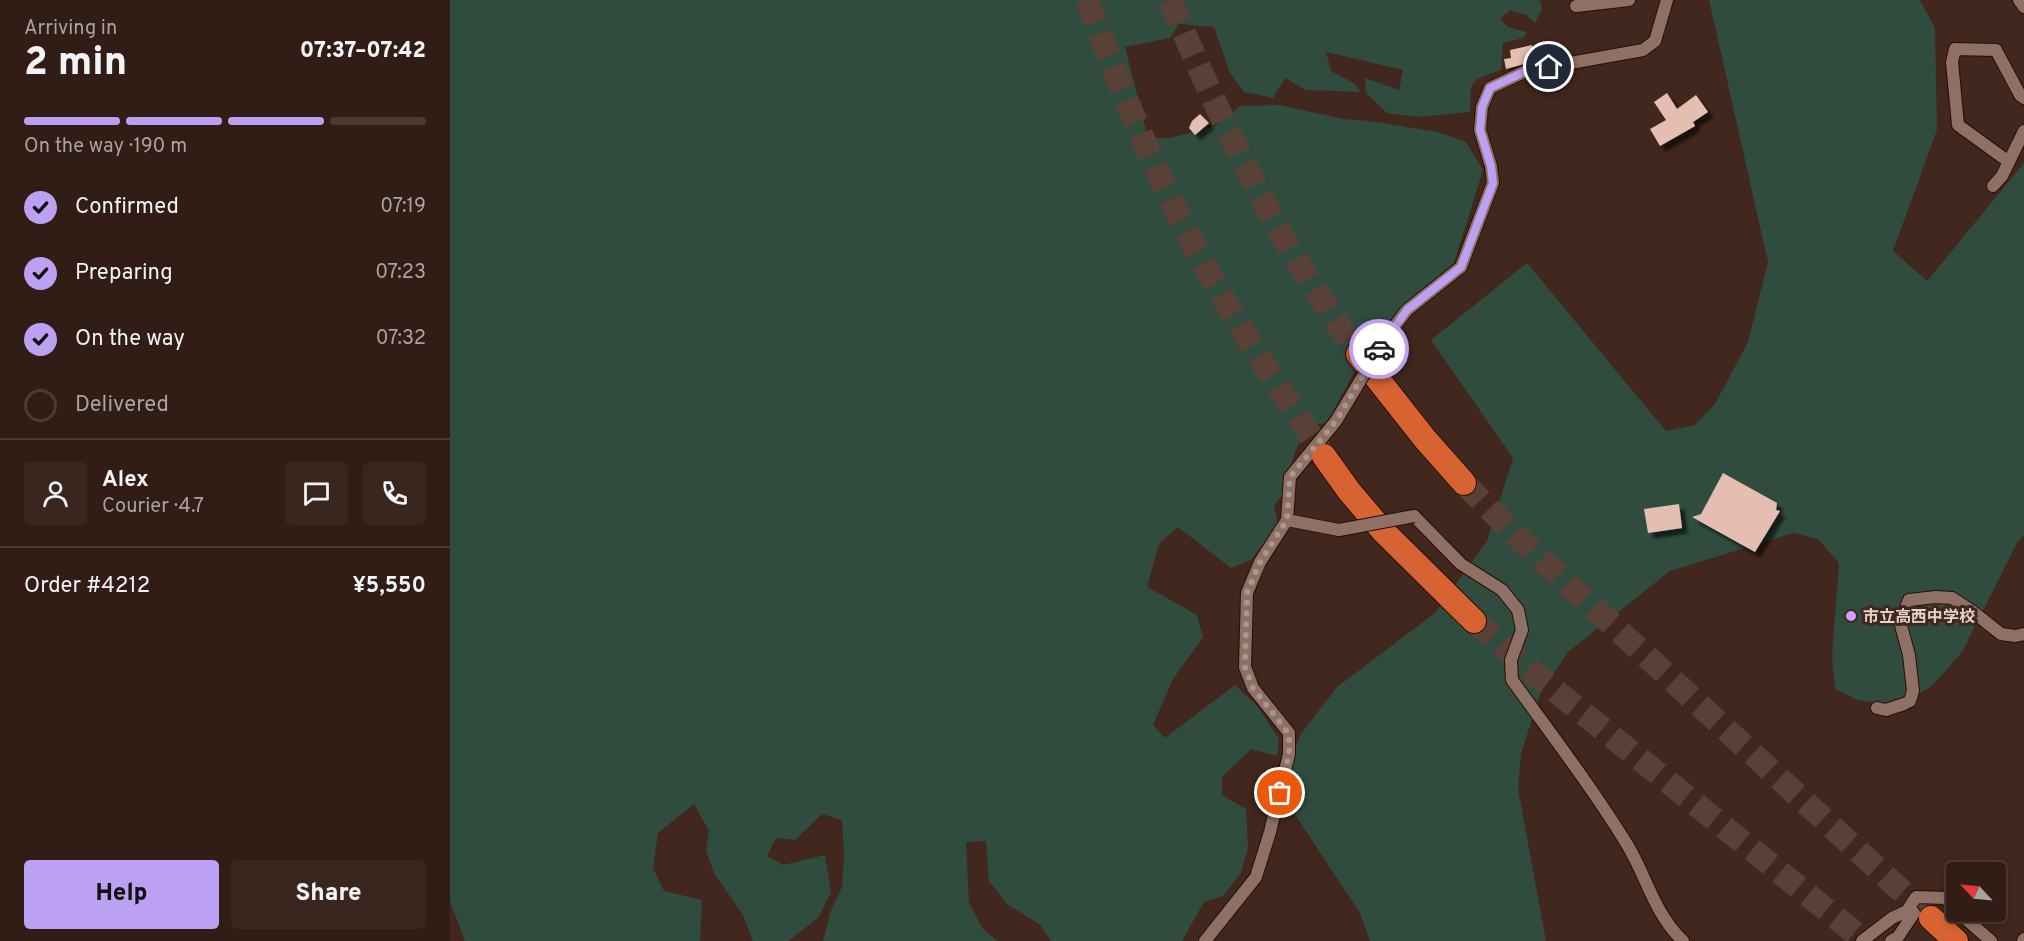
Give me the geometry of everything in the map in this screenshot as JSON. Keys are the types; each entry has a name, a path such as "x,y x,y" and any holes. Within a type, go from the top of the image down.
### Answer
{"highway":[{"path":"1358,354 1412,423 1464,483"},
{"path":"1324,456 1349,491 1383,531 1474,621"},
{"path":"1931,918 1956,941"}],"street":[{"path":"1576,6 1629,0"},
{"path":"1205,941 1256,877 1270,832 1289,754 1289,734 1253,688 1245,667 1247,593 1260,562 1287,520 1290,477 1336,421 1387,336 1407,310 1461,267 1493,183 1491,166 1480,130 1482,107 1490,88 1526,71 1643,50 1655,41 1667,0"},
{"path":"2019,0 2024,7"},
{"path":"2009,162 1958,125 1952,62 1955,49 1996,50 2020,95 2024,98"},
{"path":"1993,186 2002,176 2024,131"},
{"path":"1287,520 1339,530 1414,516 1461,564 1502,590 1518,610 1522,630 1511,660 1512,680 1593,792 1629,849 1662,915 1683,941"},
{"path":"1877,708 1886,710 1904,704 1910,700 1913,691 1909,655 1900,622 1909,600 1952,598 2001,634 2015,636 2024,634"},
{"path":"1862,941 1892,918 1907,911 1916,897 1946,898"},
{"path":"1890,941 1898,937 1914,913 1907,911"},
{"path":"1969,922 1991,941"}],"green space":[{"path":"450,0 1540,0 1542,9 1535,23 1526,15 1510,10 1500,19 1508,27 1527,32 1523,38 1503,43 1501,70 1483,76 1474,82 1470,112 1417,117 1387,113 1366,93 1365,78 1399,90 1403,70 1326,52 1331,71 1354,83 1361,92 1306,90 1285,78 1273,98 1244,92 1230,73 1214,27 1179,24 1170,38 1125,47 1148,138 1170,138 1216,126 1240,106 1279,105 1343,119 1438,132 1466,142 1483,170 1454,263 1403,305 1374,340 1359,346 1350,358 1354,372 1327,423 1308,426 1295,451 1285,492 1274,505 1278,525 1251,560 1231,568 1178,527 1159,544 1147,587 1197,615 1203,637 1173,679 1153,725 1165,738 1235,685 1258,707 1279,739 1277,756 1251,749 1222,777 1222,795 1246,809 1248,848 1241,873 1223,896 1204,902 1182,941 1051,941 1040,925 1007,904 989,881 986,841 966,842 969,903 983,929 998,941 823,941 831,910 842,887 844,856 842,820 822,814 795,840 776,838 767,856 783,865 825,855 831,892 818,918 788,941 753,941 743,915 714,873 706,851 709,831 694,804 658,833 653,868 664,891 702,900 700,941 465,941 450,901"},
{"path":"1709,0 1920,0 1935,28 1937,130 1893,251 1927,281 2024,163 2024,535 2018,541 1962,652 1933,685 1900,706 1857,700 1835,689 1832,656 1839,563 1818,539 1793,533 1670,571 1568,652 1540,694 1521,754 1518,789 1546,941 1370,941 1360,913 1290,807 1282,776 1301,734 1337,687 1435,613 1487,541 1513,458 1431,340 1527,263 1666,431 1695,425 1715,404 1748,342 1768,262"}],"building":[{"path":"1532,45 1535,61 1506,69 1504,59 1511,58 1510,50"},
{"path":"1667,93 1677,109 1696,95 1708,112 1693,122 1695,126 1660,146 1650,129 1666,120 1654,102"},
{"path":"1200,114 1209,123 1195,135 1189,128 1192,121"},
{"path":"1723,473 1777,503 1776,510 1780,511 1755,552 1692,517 1701,514"},
{"path":"1679,504 1682,528 1648,533 1644,509"}],"tunnel":[{"path":"1087,0 1139,129 1183,224 1243,332 1324,456"},
{"path":"1170,0 1218,109 1271,215 1302,268 1358,354"},
{"path":"1464,483 1518,538 1931,918"},
{"path":"1474,621 1536,675 1865,941"}],"way so far":[{"path":"1280,793 1289,754 1289,734 1253,688 1245,667 1247,593 1260,562 1287,520 1290,477 1336,421 1379,349"}],"place":[{"name":"市立高西中学校","path":"1851,616"}],"route":[{"path":"1379,349 1407,310 1461,267 1493,183 1491,166 1480,130 1482,107 1490,88 1526,71 1549,67"}]}
